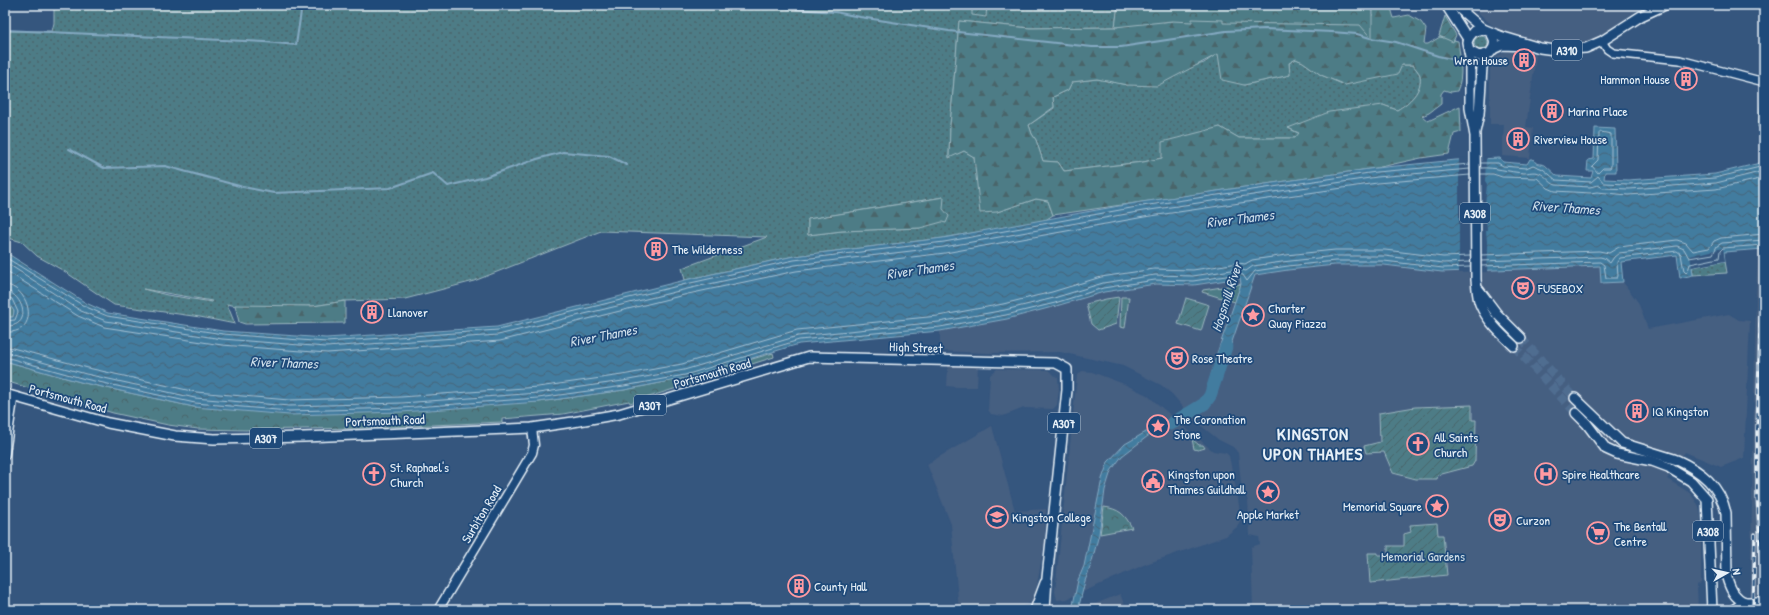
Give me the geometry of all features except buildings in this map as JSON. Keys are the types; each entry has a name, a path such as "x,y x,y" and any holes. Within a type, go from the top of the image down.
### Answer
{"main road":[{"path":"1446,5 1468,39 1469,51 1474,55 1479,56 1490,52 1494,41 1487,31 1455,5"},
{"name":"A310","path":"1490,52 1505,45 1575,50 1591,47 1602,42 1638,18 1665,5"},
{"path":"1468,39 1474,31 1487,31"},
{"name":"A310","path":"1487,31 1530,46"},
{"name":"A308","path":"1469,51 1470,108 1475,136 1475,273 1484,307"},
{"name":"A308","path":"1475,136 1480,109 1482,67 1490,52"},
{"path":"1484,307 1497,314 1521,338"},
{"path":"1484,307 1498,330 1514,346"},
{"name":"High Street","path":"764,371 810,357 1051,362 1067,369 1068,390 1047,578"},
{"name":"Portsmouth Road","path":"5,394 108,423 175,436 214,439 532,428 619,414 764,371"},
{"name":"A308","path":"1575,398 1615,437 1626,445 1675,460 1690,466 1705,476 1720,496 1726,513 1728,578 1730,587 1736,596 1745,602"},
{"name":"A308","path":"1576,413 1587,424 1606,449 1617,454 1652,461 1670,468 1692,481 1706,499 1712,610"},
{"name":"Surbiton Road","path":"438,610 532,452 534,445 532,428"},
{"name":"A307","path":"1035,610 1047,578"},
{"name":"A307","path":"1045,610 1047,578"},
{"path":"1733,610 1745,602 1764,602"}],"street":[{"path":"1602,42 1607,49 1613,53 1680,60 1764,82"},
{"path":"5,456 14,397"}],"shaded area":[{"path":"1470,5 1645,5 1591,42 1593,52 1575,55 1559,55 1558,45 1544,44 1496,29"},
{"path":"1509,50 1536,55 1526,127 1533,128 1530,158 1502,156 1504,124 1490,124 1490,67 1497,56"},
{"path":"1764,127 1764,475 1762,476 1764,610 1750,610 1756,293"},
{"path":"1335,265 1384,265 1442,272 1600,266 1601,282 1623,282 1638,302 1648,329 1729,314 1739,320 1750,321 1744,458 1721,467 1685,452 1667,479 1690,493 1699,506 1701,517 1701,583 1697,585 1698,610 1253,610 1251,547 1260,544 1259,537 1250,535 1248,501 1241,483 1238,453 1233,447 1219,440 1195,421 1172,394 1161,385 1123,366 1060,352 988,353 940,351 940,331 1007,319 1104,292 1156,284 1194,285 1284,270"},
{"path":"978,365 977,387 947,386 948,366"},
{"path":"997,369 1048,370 1058,378 1059,390 1057,405 1053,409 1024,408 1003,416 991,414 988,410 990,375"},
{"path":"1082,371 1092,372 1124,384 1147,395 1213,451 1226,453 1229,456 1241,519 1237,527 1226,536 1146,564 1067,599 1057,600 1055,592 1077,376"},
{"name":"Kingston College","path":"992,426 1015,511 1046,509 1045,540 1034,602 1024,605 1022,610 959,610 951,524 927,464"},
{"path":"1120,594 1127,610 1080,610"}],"green space":[{"path":"54,5 1118,5 1115,27 1030,28 959,21 950,126 949,157 964,151 974,157 977,169 997,212 1036,199 1048,201 1053,215 1044,221 943,238 794,256 685,280 682,268 767,237 601,231 474,281 405,299 345,301 313,306 241,307 227,304 235,324 200,317 114,305 64,271 37,256 22,242 5,237 5,31 52,31 54,23","holes":["943,197 920,228 842,231 808,235 808,219","143,289 212,301 212,302 167,295"]},
{"path":"972,5 987,5 986,17 972,15"},
{"path":"1118,5 1175,5 1163,22 1172,21 1178,17 1258,5 1254,23 1329,24 1331,19 1373,15 1373,6 1365,7 1349,5 1390,5 1394,18 1409,15 1421,22 1426,29 1424,44 1428,44 1440,37 1458,41 1461,73 1457,91 1451,92 1444,90 1441,94 1441,104 1429,113 1422,116 1428,121 1460,106 1461,132 1454,134 1449,154 1421,158 1376,168 1053,215 1048,201 1036,199 997,212 980,213 974,157 964,151 949,158 950,126 959,21 1030,28 1118,27 1120,18","holes":["1218,54 1222,80 1244,85 1290,75 1289,63 1296,59 1303,62 1321,75 1345,85 1398,74 1402,65 1413,65 1420,75 1419,86 1414,96 1397,110 1383,105 1329,112 1288,128 1299,133 1295,138 1239,138 1220,127 1162,142 1162,158 1143,162 1064,171 1058,162 1043,161 1029,125 1054,107 1053,97 1068,90 1072,82 1097,79 1127,85 1157,86"]},
{"path":"1118,5 1372,5 1372,39 1360,25 1223,23 1223,20 1192,19 1192,22 1172,21 1115,27"},
{"path":"1445,16 1456,35 1453,42 1439,36"},
{"path":"1481,36 1486,38 1488,43 1486,48 1481,50 1476,48 1474,43 1476,38"},
{"path":"1218,53 1244,85 1290,75 1289,63 1296,59 1303,62 1321,75 1345,85 1402,65 1413,65 1420,75 1420,81 1414,96 1397,110 1383,105 1288,128 1300,134 1295,138 1239,138 1220,127 1162,158 1143,162 1064,171 1058,162 1043,161 1029,125 1054,108 1053,97 1068,90 1072,82 1097,79 1127,85 1204,63"},
{"path":"1763,85 1764,86 1764,132 1758,127"},
{"path":"944,197 943,209 949,216 946,223 942,222 920,228 842,231 808,235 808,219"},
{"path":"1725,261 1727,273 1693,275 1692,267"},
{"path":"1241,284 1235,302 1202,292 1203,290"},
{"path":"1119,297 1116,324 1098,330 1091,324 1086,304"},
{"path":"1121,297 1129,297 1125,328 1120,327"},
{"path":"5,298 14,311 13,317 5,317"},
{"path":"1186,298 1209,305 1201,331 1178,324"},
{"path":"345,301 345,323 245,324 239,322 235,305 313,306"},
{"path":"773,353 774,357 630,403 629,401 563,414 502,419 502,422 361,428 245,430 198,429 168,425 113,413 5,381 5,361 84,383 194,407 539,402 624,390 686,378"},
{"path":"1472,405 1472,420 1476,420 1475,461 1472,466 1438,475 1437,479 1416,479 1393,473 1384,452 1366,453 1364,446 1380,442 1379,413 1415,407"},
{"path":"1192,439 1199,445 1203,445 1205,448 1198,450 1194,449"},
{"path":"1104,507 1114,509 1121,513 1127,519 1132,528 1100,534"},
{"name":"Memorial Gardens","path":"1437,523 1438,535 1443,535 1447,575 1370,583 1368,553 1388,555 1388,546 1404,546 1404,534 1411,532 1410,525"}],"water":[{"name":"River Thames","path":"1595,128 1615,129 1616,172 1605,172 1604,179 1628,180 1715,174 1764,162 1764,249 1724,252 1725,261 1692,267 1693,275 1680,278 1677,255 1621,262 1623,282 1601,283 1600,266 1442,272 1384,265 1335,265 1255,275 1224,365 1214,362 1241,284 1240,278 1194,285 1156,284 1104,292 1007,319 940,331 799,344 686,378 624,390 539,402 402,412 289,415 194,407 84,383 5,361 5,317 13,317 14,311 5,298 5,252 86,303 108,313 223,331 326,338 497,327 685,280 794,256 943,238 1141,202 1376,168 1456,160 1500,158 1503,162 1527,164 1530,159 1533,159 1536,163 1545,165 1557,176 1591,178 1593,171 1587,171 1588,160 1594,159"},
{"path":"1212,371 1222,375 1213,399 1209,405 1196,415 1191,410 1206,396"},
{"path":"1173,420 1178,425 1148,436 1122,456 1111,471 1105,490 1099,534 1091,565 1085,581 1078,610 1072,610 1078,580 1084,566 1102,479 1108,462 1125,444 1146,432 1157,429"}],"pier":[{"path":"1489,157 1486,159 1485,181 1487,184 1485,204 1487,206 1485,207 1488,253 1487,272 1459,273 1459,159"},
{"path":"1723,248 1725,261 1692,267 1690,256"}],"waterway":[{"path":"5,30 265,42 296,45 302,5"},
{"path":"745,5 835,12 949,31 1092,47 1121,47 1226,31 1265,29 1332,32 1357,34 1370,38 1396,42 1452,59"},
{"path":"69,149 104,168 165,166 243,187 274,193 390,188 433,173 448,186 485,177 537,159 563,152 609,156 627,165"},
{"name":"Hogsmill River","path":"1171,424 1204,404 1210,396 1226,347"}],"tunnel":[{"path":"1521,338 1575,398"},
{"path":"1514,346 1576,413"}],"railway":[{"path":"1764,188 1757,430 1757,496 1764,610"},
{"path":"1753,610 1755,534"}],"place":[{"name":"Wren House","path":"1524,60"},
{"name":"Hammon House","path":"1686,79"},
{"name":"Marina Place","path":"1552,111"},
{"name":"Riverview House","path":"1518,139"},
{"name":"The Wilderness","path":"656,249"},
{"name":"FUSEBOX","path":"1523,288"},
{"name":"Llanover","path":"372,312"},
{"name":"Charter Quay Piazza","path":"1253,315"},
{"name":"Rose Theatre","path":"1177,358"},
{"name":"IQ Kingston","path":"1637,411"},
{"name":"The Coronation Stone","path":"1158,426"},
{"name":"All Saints Church","path":"1418,444"},
{"name":"St. Raphael's Church","path":"374,474"},
{"name":"Spire Healthcare","path":"1546,474"},
{"name":"Kingston upon Thames Guildhall","path":"1153,481"},
{"name":"Apple Market","path":"1268,492"},
{"name":"Memorial Square","path":"1437,506"},
{"name":"Kingston College","path":"997,517"},
{"name":"Curzon","path":"1500,520"},
{"name":"The Bentall Centre","path":"1598,533"},
{"name":"County Hall","path":"799,586"}],"district":[{"name":"KINGSTON UPON THAMES","path":"1313,443"}]}
